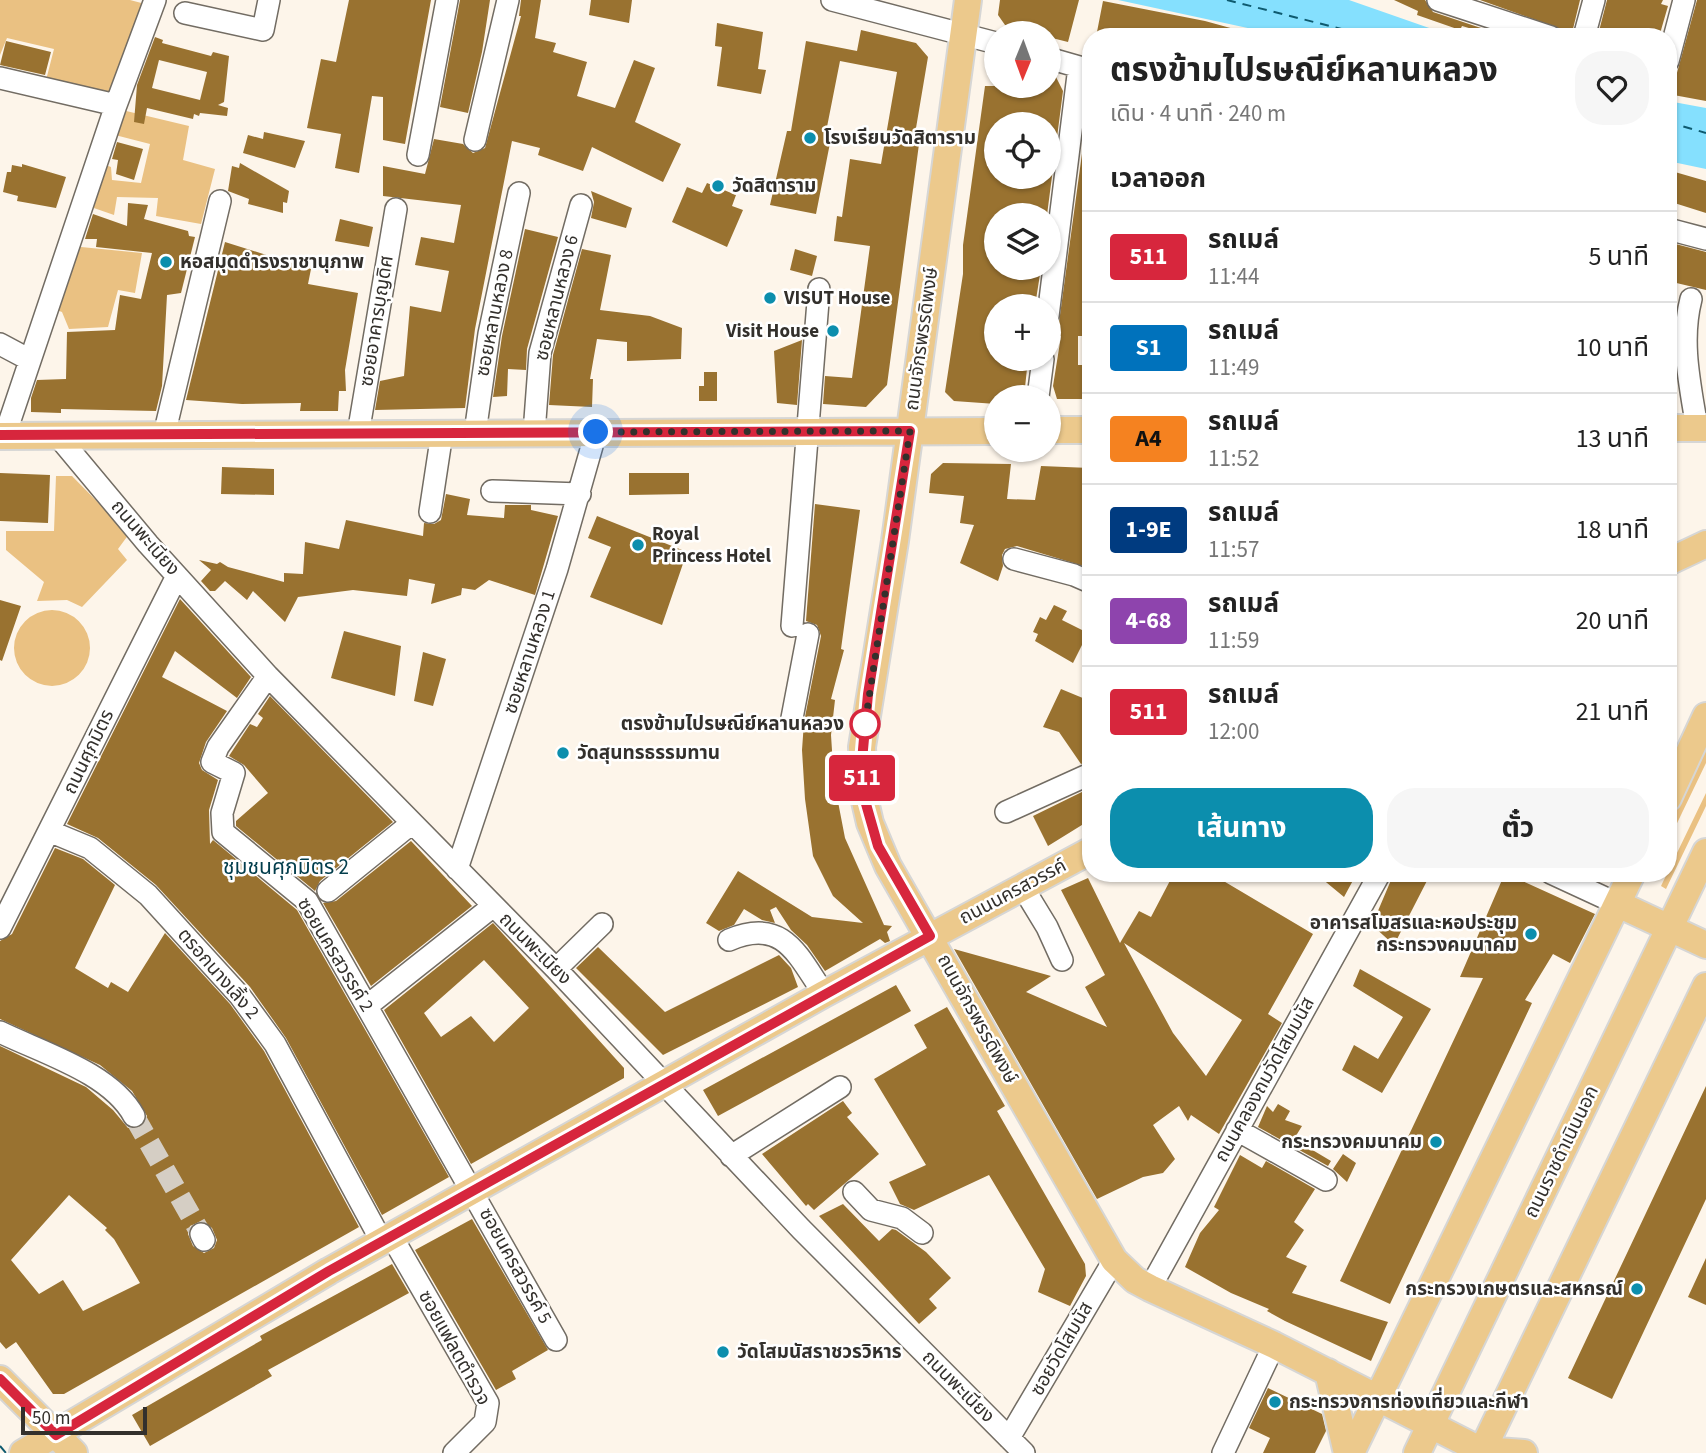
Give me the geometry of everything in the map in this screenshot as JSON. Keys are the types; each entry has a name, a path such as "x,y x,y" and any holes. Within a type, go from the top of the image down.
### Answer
{"main road":[{"name":"ถนนจักรพรรดิพงษ์","path":"968,0 910,431 868,694 861,772 864,797 878,846 1114,1260 1135,1280 1150,1288 1274,1345 1432,1423 1483,1452"},
{"path":"1677,428 1701,428"},
{"path":"1061,430 1082,430"},
{"path":"3,435 984,431"},
{"path":"1677,558 1706,544"},
{"path":"1677,779 1706,716"},
{"name":"ถนนราชดำเนินนอก","path":"1417,1453 1706,852"},
{"name":"ถนนนครสวรรค์","path":"49,1446 243,1321 824,994 1082,855"},
{"path":"1349,1453 1628,882"},
{"path":"1618,904 1706,945"},
{"path":"1524,1453 1483,1452 1704,994"},
{"path":"1328,1372 1349,1453"},
{"path":"0,1379 49,1446"}],"street":[{"path":"3,435 116,105 155,0"},
{"path":"185,13 263,30 269,0"},
{"path":"418,155 447,0"},
{"path":"475,140 508,0"},
{"path":"832,0 984,40"},
{"path":"1438,0 1500,9 1535,28"},
{"path":"1586,28 1594,0"},
{"path":"1677,28 1684,0"},
{"path":"1061,62 1082,68"},
{"path":"0,78 116,105"},
{"path":"1051,294 1082,89"},
{"name":"ซอยหลานหลวง 8","path":"475,433 489,334 519,193"},
{"path":"164,435 220,201"},
{"name":"ซอยหลานหลวง 6","path":"534,433 540,353 581,205"},
{"name":"ซอยอาคารบุญดิศ","path":"358,433 396,209"},
{"path":"1677,231 1706,239"},
{"path":"792,718 800,630 809,432 820,289"},
{"path":"1691,299 1685,358 1701,428"},
{"path":"0,344 30,360"},
{"name":"ซอยหลานหลวง 1","path":"457,869 580,494 596,432"},
{"path":"430,512 442,433"},
{"name":"ถนนพะเนียง","path":"57,435 177,576 268,676 492,907 556,969 732,1156 1018,1448"},
{"path":"492,491 580,494"},
{"path":"1014,559 1082,580"},
{"name":"ถนนศุภมิตร","path":"0,928 177,576"},
{"name":"ซอยนครสวรรค์ 2","path":"268,676 218,747 212,762 234,773 222,813 223,832 307,901 474,1192"},
{"path":"1006,812 1082,778"},
{"path":"328,891 412,823"},
{"name":"ตรอกนางเลิ้ง 2","path":"50,831 90,848 148,895 240,996 275,1044 387,1240"},
{"name":"ถนนคลองถมวัดโสมมนัส","path":"1150,1288 1375,882"},
{"path":"1570,882 1618,904"},
{"path":"1022,886 1047,927 1062,960"},
{"path":"367,1006 492,907"},
{"path":"556,969 602,924"},
{"path":"729,940 746,933 771,932 791,947 824,994"},
{"path":"0,1032 108,1084 126,1101 134,1116"},
{"path":"732,1156 840,1087"},
{"path":"1237,1130 1325,1180"},
{"name":"ซอยนครสวรรค์ 5","path":"474,1192 556,1340"},
{"path":"854,1192 871,1210 902,1218 922,1233"},
{"name":"ซอยแฟลตตำรวจ","path":"387,1240 488,1403 485,1422 454,1453"},
{"name":"ซอยวัดโสมนัส","path":"1018,1448 1114,1260"},
{"path":"1223,1453 1274,1345"}],"shaded area":[{"path":"0,0 130,0 149,5 112,104 44,88 54,49 7,38 0,55"},
{"path":"122,110 189,126 183,160 215,169 201,224 156,216 158,198 117,197 114,215 91,207 103,164 111,167 112,180 141,183 150,144 115,135"},
{"path":"71,246 142,253 135,293 118,290 108,327 69,329 62,312 51,308"},
{"path":"56,476 72,476 129,534 118,549 127,560 82,607 67,600 37,601 44,582 6,550 6,531 54,531"},
{"path":"52,610 67,613 79,621 87,633 90,648 87,663 79,675 67,683 52,686 37,683 25,675 17,663 14,648 17,633 25,621 37,613"},
{"path":"1706,747 1706,763 1677,823 1677,807"},
{"path":"1706,793 1706,806 1677,866 1677,853"},
{"path":"1663,882 1669,882 1666,889 1661,886"}],"water":[{"path":"1118,0 1349,0 1429,28 1247,28"},
{"path":"1677,103 1706,108 1706,169 1677,163"}],"building":[{"path":"349,0 431,0 405,144 383,140 383,97 372,96 359,173 335,168 341,134 307,128 321,59 336,62"},
{"path":"460,0 490,0 468,113 440,107"},
{"path":"521,0 541,0 535,38 556,43 553,52 587,62 577,96 615,108 634,60 655,68 635,122 681,144 663,182 592,147 583,171 538,155 540,148 512,141 475,329 465,408 375,410 380,381 404,376 410,306 441,312 449,271 415,265 421,237 454,243 461,205 383,196 383,166 425,174 434,139 463,144 473,153 485,148 521,16"},
{"path":"591,0 632,0 629,23 589,15"},
{"path":"1000,0 1079,0 1068,42 1061,40 1061,21 1002,21 998,15"},
{"path":"1394,0 1425,0 1433,12 1481,28 1454,28 1417,15 1418,11"},
{"path":"1480,0 1580,0 1573,28 1558,28"},
{"path":"1607,0 1663,0 1661,4 1668,6 1662,28 1600,28"},
{"path":"1697,0 1706,0 1706,101 1677,96 1677,73"},
{"path":"1103,1 1230,28 1098,28"},
{"path":"717,23 763,32 758,69 766,70 761,94 717,86 722,47 715,46"},
{"path":"861,30 916,43 928,57 916,128 921,129 887,385 866,407 823,404 825,376 852,378 870,246 834,241 837,216 842,217 850,159 881,164 897,72 840,61 825,137 831,138 816,214 770,205 787,131 791,131 806,41 857,51"},
{"path":"155,37 163,40 162,43 211,56 213,52 229,56 224,102 218,105 228,108 227,116 200,113 199,116 194,114 193,119 147,108 144,124 134,122 137,85","holes":["159,60 207,72 200,100 152,88"]},
{"path":"6,41 51,52 45,75 0,65"},
{"path":"1061,87 1063,91 1060,112 984,112 984,189 1050,189 1049,203 984,203 984,280 1039,280 1037,294 984,294 984,371 1027,371 1025,385 984,385 984,403 954,401 945,392 963,274 963,245 984,93 984,98 1061,98"},
{"path":"264,132 305,141 295,168 243,153 248,135 263,139"},
{"path":"117,142 143,149 134,180 116,174 118,160 112,159"},
{"path":"1082,154 1082,336 1078,336 1078,365 1082,365 1082,399 1061,399 1061,385 1053,385 1055,371 1061,371 1061,308"},
{"path":"240,163 289,191 287,203 283,202 283,213 248,204 249,199 228,191 232,166 239,168"},
{"path":"22,164 66,177 56,208 17,201 18,196 3,192 7,172 11,172 12,165 22,167"},
{"path":"1677,173 1706,181 1706,213 1677,204"},
{"path":"707,183 736,195 732,206 743,210 727,247 672,222 687,187 702,193"},
{"path":"591,191 632,208 626,228 591,218 594,202"},
{"path":"128,203 148,205 144,219 188,231 189,236 195,237 181,293 167,295 162,386 156,411 61,409 61,413 31,412 31,398 37,380 66,379 67,332 115,330 120,295 141,299 152,253 96,247 97,239 85,239 93,214 127,226"},
{"path":"340,219 373,227 369,247 335,241"},
{"path":"525,229 558,237 527,349 526,370 508,369 507,396 493,397 502,336"},
{"path":"225,242 311,269 308,284 358,293 345,370 346,391 339,391 338,411 300,411 301,403 242,404 186,400"},
{"path":"1677,244 1706,252 1706,290 1677,283"},
{"path":"582,249 611,255 600,310 650,316 682,328 681,359 627,361 627,342 597,339 590,379 593,379 592,407 549,405 553,355"},
{"path":"795,249 817,256 812,276 790,270"},
{"path":"802,340 797,405 777,403 774,351"},
{"path":"704,372 717,372 717,401 699,401 699,386 704,386"},
{"path":"943,463 1011,464 1007,499 1035,500 1041,466 1082,468 1082,566 1017,546 1005,549 998,581 960,563 974,525 960,523 964,496 929,493 931,474"},
{"path":"222,467 274,469 274,495 221,494"},
{"path":"0,473 50,475 48,523 0,521"},
{"path":"629,473 689,473 689,494 629,495"},
{"path":"446,494 470,499 467,515 504,518 505,505 531,505 531,510 558,516 535,595 489,580 475,590 462,588 461,595 431,604 435,584 409,579 407,596 353,590 298,597 285,622 253,591 247,600 225,581 215,591 210,591 201,581 211,570 199,560 217,564 220,562 228,567 284,582 284,573 303,574 305,542 339,549 346,520 423,536 424,523 434,524 441,520"},
{"path":"815,504 860,510 841,649 844,650 831,699 835,700 831,735 834,781 845,838 884,925 892,926 887,932 890,941 885,943 880,939 825,971 776,907 770,910 775,923 762,920 744,909 734,925 719,931 706,923 738,871 812,917 863,923 833,896 813,856 805,799 802,750 804,722 821,636 817,625 806,621"},
{"path":"597,516 687,552 662,625 590,597 611,547 588,538"},
{"path":"180,599 251,677 237,698 175,651 162,677 227,711 206,742 199,763 202,770 218,780 209,810 210,844 213,840 297,910 449,1177 382,1215 286,1038 250,987 156,885 98,838 67,824"},
{"path":"0,600 21,606 2,661 0,660"},
{"path":"1054,605 1067,611 1062,620 1082,630 1082,645 1073,663 1035,641 1038,634 1033,632 1040,617 1046,620"},
{"path":"344,631 401,646 395,696 331,678"},
{"path":"423,652 446,659 433,706 414,701"},
{"path":"1061,689 1082,698 1082,764 1059,732 1043,727"},
{"path":"270,696 393,822 320,881 315,891 236,826 236,821 268,793 244,765 229,756 250,724 257,727 263,718 258,714"},
{"path":"1082,792 1082,825 1048,846 1033,816"},
{"path":"411,841 472,906 371,986 323,903 336,901"},
{"path":"55,848 83,859 115,885 75,968 108,988 111,982 128,992 165,933 230,1004 264,1051 359,1227 64,1394 53,1394 16,1342 6,1349 0,1342 0,1046 86,1087 113,1110 128,1128 141,1127 147,1116 132,1091 100,1065 0,1019 0,941 12,934","holes":["69,1195 107,1228 105,1230 114,1239 140,1283 83,1311 63,1280 39,1294 11,1260","202,1221 212,1228 217,1240 214,1248 204,1253 193,1246 188,1234 190,1226"]},
{"path":"1082,881 1090,882 1120,943 1139,911 1151,917 1169,882 1225,882 1313,934 1268,1014 1282,1023 1219,1134 1191,1115 1188,1121 1179,1106 1153,1125 1175,1159 1163,1173 1143,1177 1097,1199 954,949 1051,976 1026,992 1107,1027 1085,987 1105,975 1061,890","holes":["1124,943 1242,1020 1206,1076 1173,1033"]},
{"path":"1326,882 1352,882 1344,897"},
{"path":"1390,882 1426,882 1394,945 1372,925"},
{"name":"กระทรวงคมนาคม","path":"1501,882 1525,882 1595,914 1570,963 1553,954 1525,1000 1532,1003 1390,1304 1340,1281 1483,978 1460,977"},
{"path":"493,923 624,1068 624,1078 471,1164 384,1010","holes":["484,960 529,1008 494,1042 471,1016 441,1037 424,1013"]},
{"path":"598,947 665,1012 779,955 791,968 798,987 663,1055 576,968"},
{"path":"1360,969 1431,1009 1382,1093 1342,1070 1354,1045 1378,1059 1403,1017 1353,986"},
{"path":"896,985 911,1011 718,1116 703,1090"},
{"path":"947,1007 1005,1106 997,1111 1085,1264 1086,1276 1070,1306 1038,1292 1045,1269 989,1175 914,1210 900,1204 889,1182 926,1165 874,1079 927,1048 914,1025"},
{"name":"กระทรวงเกษตรและสหกรณ์","path":"1706,1086 1706,1199 1612,1399 1568,1378"},
{"path":"843,1101 852,1113 847,1117 879,1154 814,1210 808,1204 806,1206 762,1154"},
{"path":"1278,1104 1290,1111 1285,1120 1302,1126 1294,1139 1331,1161 1328,1166 1258,1127 1267,1106 1273,1112"},
{"path":"1343,1154 1356,1163 1347,1182 1333,1169"},
{"path":"1240,1155 1262,1168 1266,1161 1315,1189 1294,1222 1304,1230 1286,1257 1307,1266 1292,1293 1388,1322 1371,1361 1285,1321 1267,1311 1269,1309 1231,1293 1185,1267 1200,1233 1219,1210 1214,1207"},
{"path":"843,1204 879,1241 892,1229 896,1230 926,1252 951,1278 929,1299 937,1308 919,1324 819,1216"},
{"path":"472,1219 548,1350 512,1371 516,1379 496,1390 415,1250"},
{"path":"1706,1258 1706,1305 1688,1297"},
{"path":"392,1264 409,1293 268,1370 272,1376 150,1446 132,1415 262,1340 260,1336"},
{"name":"กระทรวงการท่องเที่ยวและกีฬา","path":"1268,1388 1322,1414 1326,1431 1315,1453 1263,1453 1270,1438 1249,1428"}],"ferry route":[{"path":"1227,0 1337,28"},
{"path":"1677,125 1706,133"},
{"path":"0,1446 6,1453"}],"tunnel":[{"path":"134,1116 201,1234"}],"bus line":[{"name":"511","path":"0,435 910,431 895,541 868,694 861,772 864,797 878,846 930,936 329,1271 56,1435 0,1379"}],"place":[{"name":"โรงเรียนวัดสิตาราม","path":"810,138"},
{"name":"วัดสิตาราม","path":"718,186"},
{"name":"หอสมุดดำรงราชานุภาพ","path":"166,262"},
{"name":"VISUT House","path":"770,298"},
{"name":"Visit House","path":"833,331"},
{"name":"Royal Princess Hotel","path":"638,545"},
{"name":"ตรงข้ามไปรษณีย์หลานหลวง","path":"865,724"},
{"name":"วัดสุนทรธรรมทาน","path":"563,753"},
{"name":"อาคารสโมสรและหอประชุม กระทรวงคมนาคม","path":"1531,934"},
{"name":"กระทรวงคมนาคม","path":"1436,1142"},
{"name":"กระทรวงเกษตรและสหกรณ์","path":"1637,1289"},
{"name":"วัดโสมนัสราชวรวิหาร","path":"723,1352"},
{"name":"กระทรวงการท่องเที่ยวและกีฬา","path":"1275,1402"}],"district":[{"name":"ชุมชนศุภมิตร 2","path":"286,867"}],"route":[{"path":"596,432 910,431 865,724"}]}
